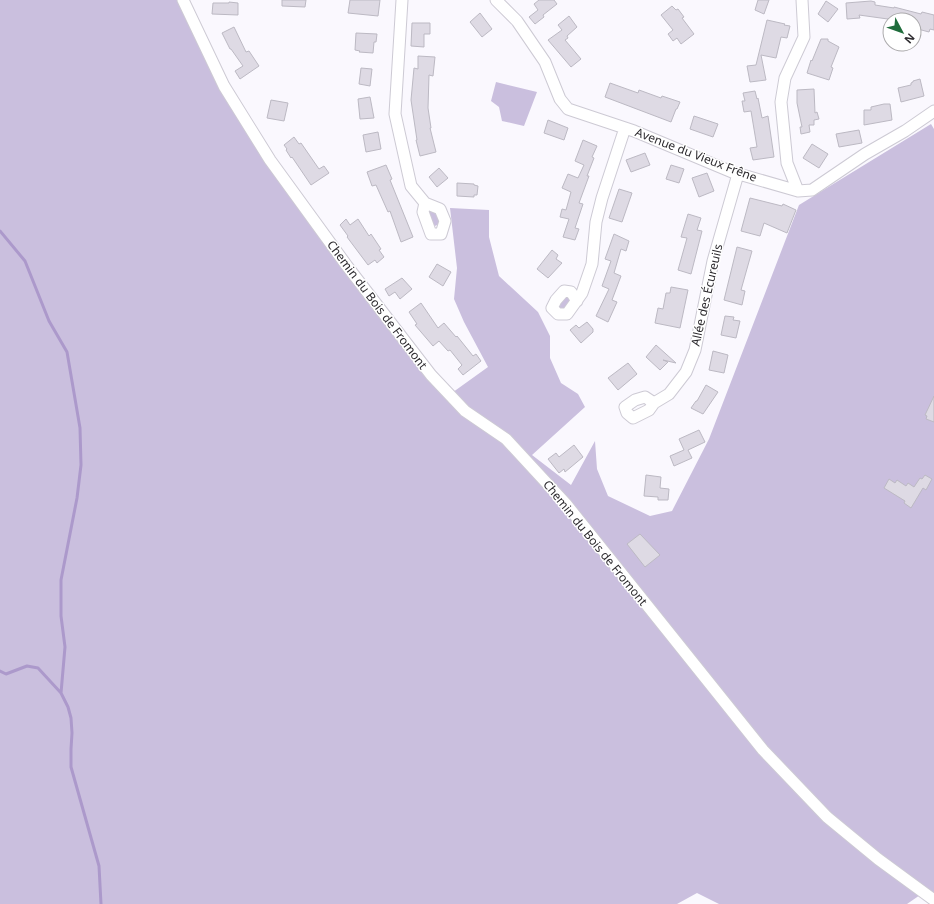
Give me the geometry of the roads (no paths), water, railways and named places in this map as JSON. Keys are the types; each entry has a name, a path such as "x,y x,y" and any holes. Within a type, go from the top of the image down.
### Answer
{"street":[{"name":"Chemin du Bois de Fromont","path":"183,0 224,86 270,160 347,266 431,375 465,411 506,438 566,504 763,750 827,817 878,859 934,900"},
{"path":"402,0 395,114 411,186 425,203"},
{"name":"Avenue du Vieux Frêne","path":"496,0 517,21 545,62 560,99 568,109 625,128 738,174 798,191 812,190 865,154 905,131 934,111"},
{"path":"798,191 787,163 781,102 785,78 804,37 802,0"},
{"path":"577,301 582,293 592,264 596,222 602,198 625,128"},
{"name":"Allée des Écureuils","path":"654,402 669,394 686,372 694,350 713,261 738,174"}],"waterway":[{"path":"0,231 25,261 49,321 67,352 80,428 81,465 77,498 61,580 61,616 65,647 61,693 68,707 71,718 71,767 99,866 101,904"},
{"path":"0,671 6,674 27,666 38,668 61,693"}]}
